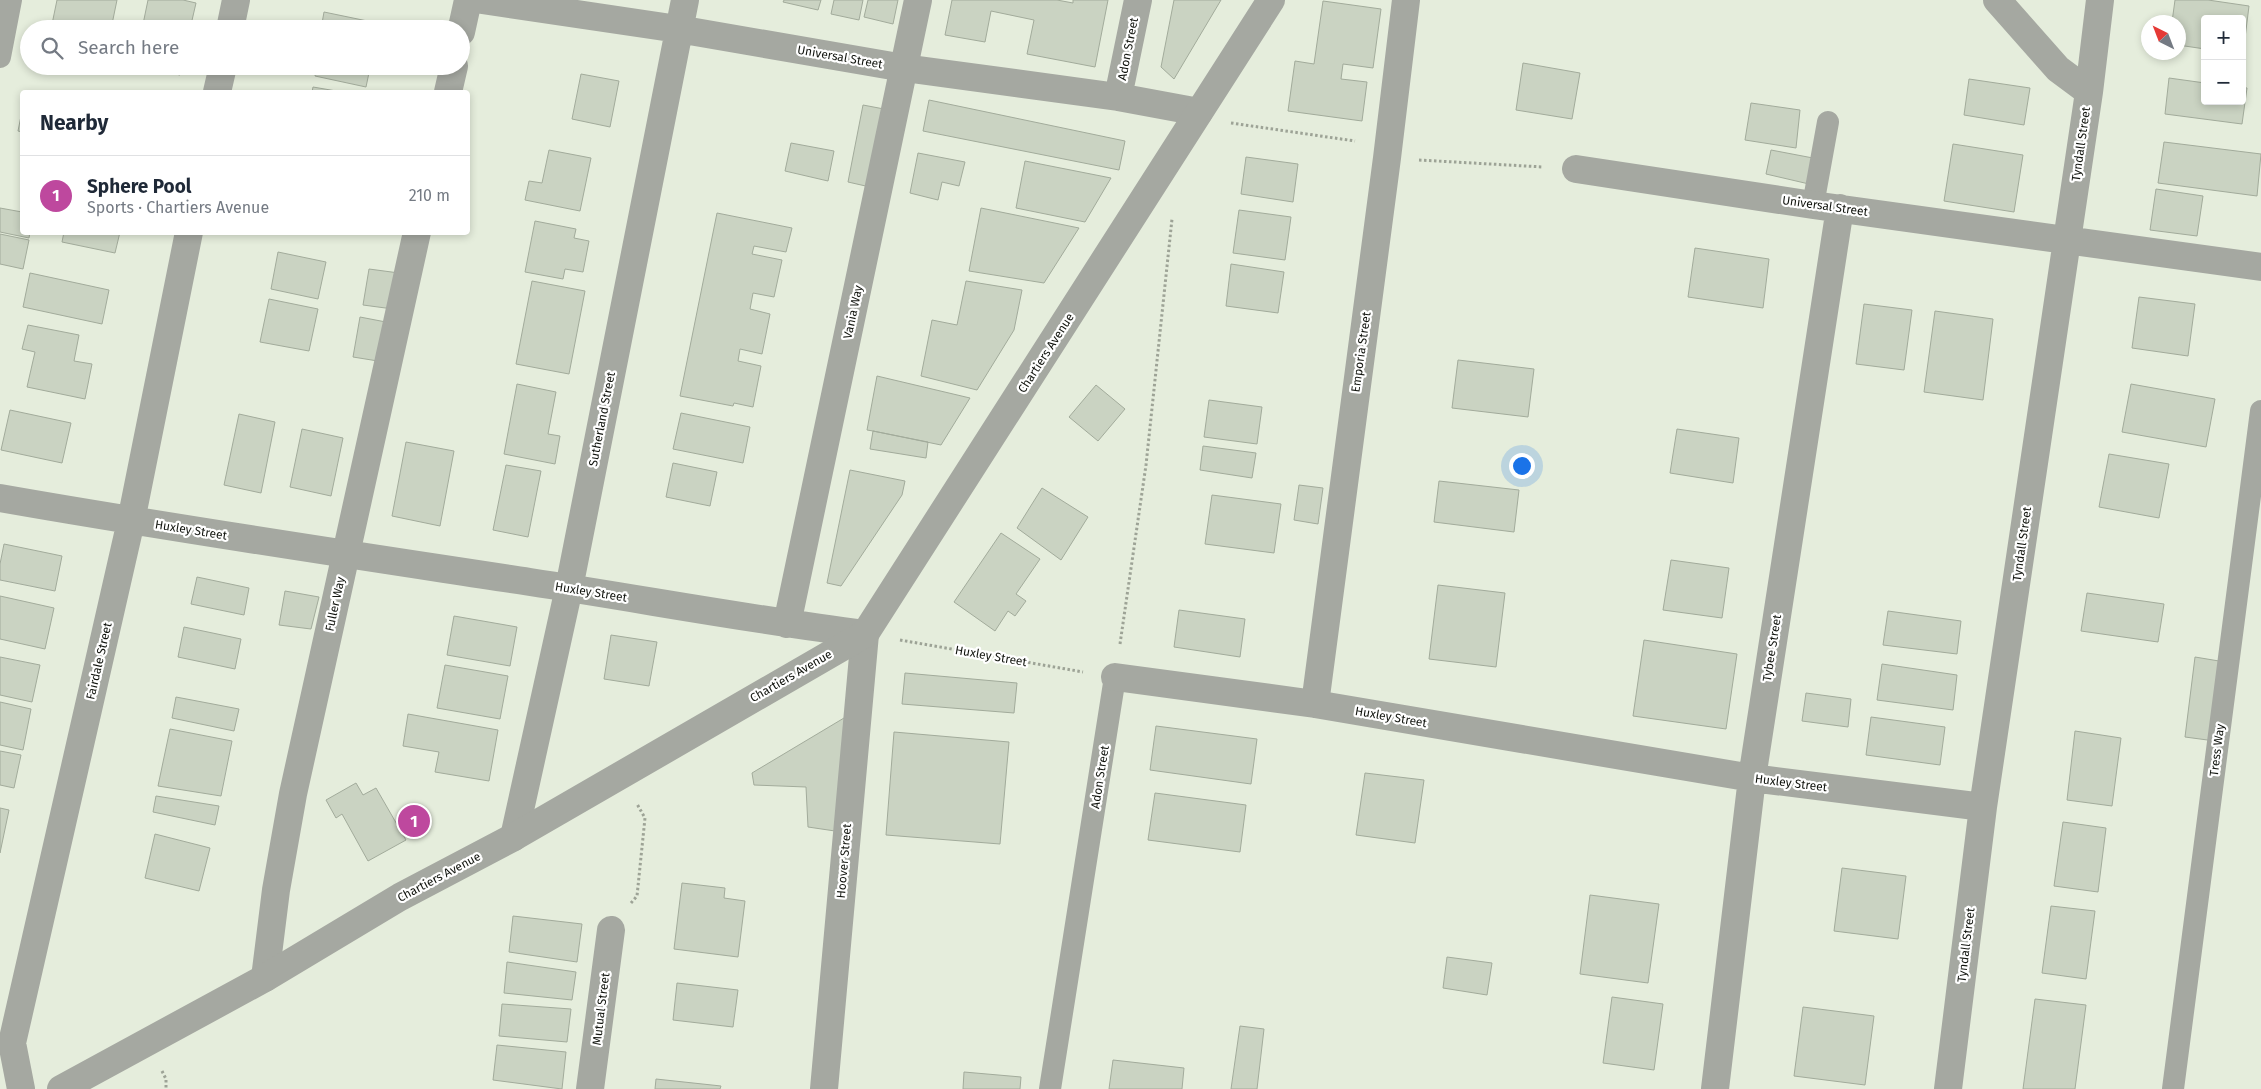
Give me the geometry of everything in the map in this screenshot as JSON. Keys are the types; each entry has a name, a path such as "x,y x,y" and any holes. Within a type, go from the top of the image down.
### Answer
{"street":[{"path":"232,20 236,0"},
{"path":"464,20 468,0"},
{"name":"Universal Street","path":"482,0 678,29 904,68 1118,97 1199,112"},
{"name":"Sutherland Street","path":"514,837 568,588 684,0"},
{"name":"Vania Way","path":"787,624 918,0"},
{"name":"Adon Street","path":"1118,97 1138,0"},
{"name":"Chartiers Avenue","path":"61,1089 265,978 400,897 514,837 865,634 1271,0"},
{"name":"Emporia Street","path":"1315,704 1406,0"},
{"path":"1997,0 2058,69 2089,92"},
{"name":"Tyndall Street","path":"1948,1089 1983,807 2089,92 2100,0"},
{"path":"217,90 221,75"},
{"path":"448,90 452,75"},
{"name":"Universal Street","path":"1576,169 1813,205 2261,267"},
{"name":"Tybee Street","path":"1715,1089 1752,778 1840,208"},
{"name":"Fairdale Street","path":"21,1089 12,1043 131,521 188,235"},
{"name":"Fuller Way","path":"265,978 276,890 293,794 416,235"},
{"name":"Huxley Street","path":"0,498 131,521 568,588 787,624 865,634"},
{"name":"Hoover Street","path":"824,1089 865,634"},
{"name":"Huxley Street","path":"1116,677 1315,704 1752,778 1983,807"},
{"name":"Mutual Street","path":"590,1089 611,930"},
{"path":"0,1086 3,1089"}],"lane":[{"path":"0,58 11,0"},
{"path":"1813,205 1828,122"},
{"name":"Tress Way","path":"2173,1089 2261,411"},
{"name":"Adon Street","path":"1050,1089 1116,677"}],"path":[{"path":"1199,112 1236,125 1368,143 1387,158 1576,169"},
{"path":"1116,677 1146,464 1172,219 1144,200"},
{"name":"Huxley Street","path":"865,634 1116,677"},
{"path":"611,930 637,896 645,818 620,774"}],"building":[{"path":"57,0 117,0 113,20 53,20"},
{"path":"148,0 183,0 196,3 192,20 144,20"},
{"path":"784,0 821,0 818,10 783,2"},
{"path":"834,0 863,0 859,20 831,14"},
{"path":"868,0 898,0 893,24 864,17"},
{"path":"952,0 1057,0 1073,3 1073,0 1108,0 1095,67 1027,54 1034,20 991,11 985,42 945,35"},
{"path":"1174,0 1221,0 1174,79 1161,67"},
{"path":"2175,0 2208,0 2249,6 2246,30 2246,15 2201,15 2201,48 2186,46 2186,15 2173,15"},
{"path":"1323,1 1381,9 1373,68 1343,64 1341,79 1367,82 1362,121 1288,111 1295,61 1314,64"},
{"path":"324,12 363,20 323,20"},
{"path":"1523,63 1580,73 1572,119 1516,110"},
{"path":"581,74 619,81 610,127 572,119"},
{"path":"315,75 369,75 366,87"},
{"path":"2169,78 2201,82 2201,105 2245,105 2242,124 2165,114"},
{"path":"1969,79 2030,88 2024,125 1964,115"},
{"path":"313,87 330,90 312,90"},
{"path":"929,100 1125,141 1119,170 923,131"},
{"path":"1751,103 1800,110 1796,148 1745,140"},
{"path":"863,105 884,109 870,187 848,182"},
{"path":"2164,142 2261,154 2257,196 2158,183"},
{"path":"791,143 834,151 828,181 785,171"},
{"path":"1953,144 2023,155 2014,212 1944,201"},
{"path":"549,150 591,158 580,211 525,200 529,181 542,183"},
{"path":"1771,150 1813,158 1809,184 1766,174"},
{"path":"918,153 965,162 959,186 942,182 938,200 910,193"},
{"path":"1246,157 1298,164 1293,202 1241,194"},
{"path":"1025,161 1111,178 1085,222 1016,208"},
{"path":"2156,189 2203,196 2197,236 2150,230"},
{"path":"0,208 20,212 20,235 30,235 29,238 0,232"},
{"path":"981,208 1079,228 1044,283 969,271"},
{"path":"1239,210 1291,217 1285,260 1233,253"},
{"path":"717,213 792,228 786,252 754,246 752,254 782,260 774,297 753,293 750,309 770,314 762,354 740,349 738,361 761,366 753,407 734,403 733,406 680,396"},
{"path":"535,221 576,229 574,238 589,241 583,272 565,269 563,279 525,272"},
{"path":"0,234 29,240 23,269 0,264"},
{"path":"63,235 119,235 115,253 62,242"},
{"path":"1695,248 1769,259 1763,308 1688,297"},
{"path":"278,252 326,262 318,299 271,289"},
{"path":"1231,264 1284,272 1278,313 1226,306"},
{"path":"369,269 399,273 393,309 363,305"},
{"path":"30,273 109,290 102,324 23,307"},
{"path":"532,281 585,291 569,374 516,364"},
{"path":"966,281 1022,290 1014,330 977,390 921,376 932,320 957,325"},
{"path":"2139,297 2195,304 2188,356 2132,348"},
{"path":"269,299 318,309 309,351 260,342"},
{"path":"1864,304 1912,310 1904,370 1856,364"},
{"path":"1935,311 1993,319 1983,400 1924,392"},
{"path":"360,317 391,323 384,362 353,357"},
{"path":"28,325 79,335 74,361 92,364 85,399 27,387 35,352 22,349"},
{"path":"1458,360 1534,369 1528,417 1452,408"},
{"path":"877,376 970,398 941,445 867,430"},
{"path":"517,384 556,392 548,434 560,436 555,464 504,454"},
{"path":"2131,384 2215,399 2206,447 2122,432"},
{"path":"1096,385 1125,409 1098,441 1069,417"},
{"path":"1209,400 1262,407 1257,444 1204,437"},
{"path":"10,410 71,423 62,463 1,450"},
{"path":"681,413 750,427 743,463 673,449"},
{"path":"239,414 275,422 261,493 224,485"},
{"path":"302,429 343,438 331,496 290,487"},
{"path":"1677,429 1739,438 1733,483 1670,473"},
{"path":"873,431 928,442 926,458 870,449"},
{"path":"406,442 454,451 440,526 392,516"},
{"path":"1203,446 1256,453 1252,478 1200,470"},
{"path":"2109,454 2169,464 2159,518 2099,507"},
{"path":"673,463 717,472 710,506 666,497"},
{"path":"506,465 541,471 528,537 493,530"},
{"path":"850,470 905,481 902,495 841,586 827,583"},
{"path":"1439,481 1519,490 1514,532 1434,522"},
{"path":"1299,485 1323,488 1318,524 1294,520"},
{"path":"1042,488 1088,517 1061,560 1017,528"},
{"path":"1212,495 1281,504 1274,553 1205,544"},
{"path":"1001,533 1040,559 1016,594 1026,601 1015,616 1008,611 995,631 954,602"},
{"path":"4,544 62,556 55,591 0,580 0,564"},
{"path":"1671,560 1729,568 1722,618 1663,610"},
{"path":"197,577 249,588 244,615 191,604"},
{"path":"1438,585 1505,593 1496,667 1429,659"},
{"path":"285,591 319,597 311,629 279,625"},
{"path":"2087,593 2164,604 2158,642 2081,631"},
{"path":"0,596 54,608 45,649 0,639"},
{"path":"1179,610 1245,619 1240,657 1174,647"},
{"path":"1888,611 1961,621 1957,654 1883,645"},
{"path":"454,616 517,627 510,666 447,655"},
{"path":"184,627 241,639 235,669 178,657"},
{"path":"611,635 657,642 649,686 604,679"},
{"path":"1644,640 1737,654 1726,729 1633,716"},
{"path":"0,657 40,665 32,702 0,695"},
{"path":"2195,657 2225,662 2215,741 2185,737"},
{"path":"1882,664 1957,675 1953,710 1877,700"},
{"path":"445,665 508,676 500,719 437,708"},
{"path":"905,673 1017,683 1014,713 902,704"},
{"path":"1806,693 1851,699 1848,727 1802,721"},
{"path":"176,697 239,709 234,731 172,718"},
{"path":"0,702 31,709 23,750 0,745"},
{"path":"408,714 498,730 489,781 435,772 439,752 403,746"},
{"path":"849,715 835,831 808,827 806,787 754,785 752,773"},
{"path":"1871,717 1945,727 1940,765 1866,755"},
{"path":"1156,726 1257,739 1251,784 1150,770"},
{"path":"170,729 232,741 221,796 158,786"},
{"path":"2075,731 2121,738 2112,806 2067,800"},
{"path":"894,732 1009,742 1000,844 886,835"},
{"path":"0,751 21,755 14,788 0,785"},
{"path":"1365,773 1424,780 1415,843 1356,835"},
{"path":"356,783 363,795 376,788 406,840 368,861 342,814 336,818 326,800"},
{"path":"1155,793 1246,805 1240,852 1148,840"},
{"path":"156,796 219,806 215,825 153,812"},
{"path":"0,808 9,810 0,853"},
{"path":"2063,822 2106,828 2098,892 2054,886"},
{"path":"155,834 210,848 199,891 145,878"},
{"path":"1842,868 1906,876 1898,939 1834,931"},
{"path":"682,883 725,888 724,898 745,901 738,957 674,949"},
{"path":"1590,895 1659,904 1648,983 1580,974"},
{"path":"2051,906 2095,911 2086,979 2042,973"},
{"path":"513,916 582,924 577,962 509,952"},
{"path":"1447,957 1492,963 1487,995 1443,988"},
{"path":"507,962 576,972 572,1000 504,993"},
{"path":"677,983 738,990 733,1027 673,1020"},
{"path":"1612,997 1663,1004 1654,1070 1603,1063"},
{"path":"2035,999 2086,1005 2075,1089 2023,1089"},
{"path":"502,1004 571,1009 567,1042 499,1036"},
{"path":"1803,1007 1874,1016 1865,1085 1794,1076"},
{"path":"1240,1026 1264,1029 1257,1089 1231,1089"},
{"path":"497,1045 566,1052 562,1089 493,1080"},
{"path":"1113,1060 1184,1068 1182,1089 1109,1089"},
{"path":"964,1072 1021,1077 1020,1089 963,1089"},
{"path":"656,1079 721,1086 720,1089 655,1089"}],"place":[{"name":"Sphere Pool","path":"414,821"}]}
